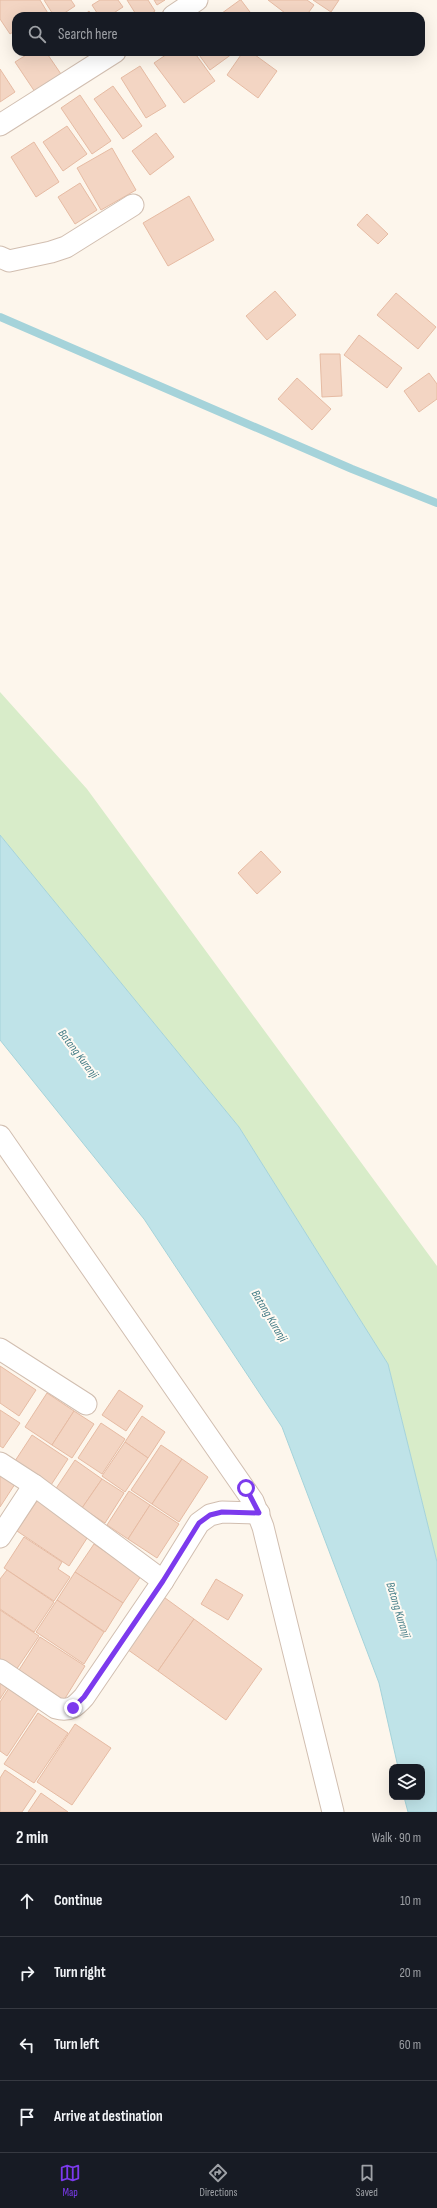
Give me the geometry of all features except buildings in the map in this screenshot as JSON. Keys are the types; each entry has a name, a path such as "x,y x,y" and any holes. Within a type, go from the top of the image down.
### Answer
{"street":[{"path":"179,12 197,0"},
{"path":"0,125 109,56"},
{"path":"0,257 9,261 51,252 66,247 133,205"},
{"path":"0,1136 246,1488 259,1513 333,1812"},
{"path":"0,1349 86,1404"},
{"path":"0,1463 34,1485 163,1581"},
{"path":"0,1537 34,1485"},
{"path":"0,1670 56,1708 66,1710 73,1708 84,1697 163,1581 199,1523 210,1515 222,1512 259,1513"}],"green space":[{"path":"0,692 87,789 437,1266 437,1562 388,1364 239,1127 0,835"}],"water":[{"name":"Batang Kuranji","path":"0,835 239,1127 388,1364 437,1562 437,1812 408,1812 405,1800 425,1800 425,1764 397,1764 379,1683 282,1427 144,1219 0,1040"}],"waterway":[{"path":"0,317 352,469 437,503"}],"route":[{"path":"73,1708 84,1697 163,1581 199,1523 210,1515 222,1512 259,1513 246,1488"}]}
